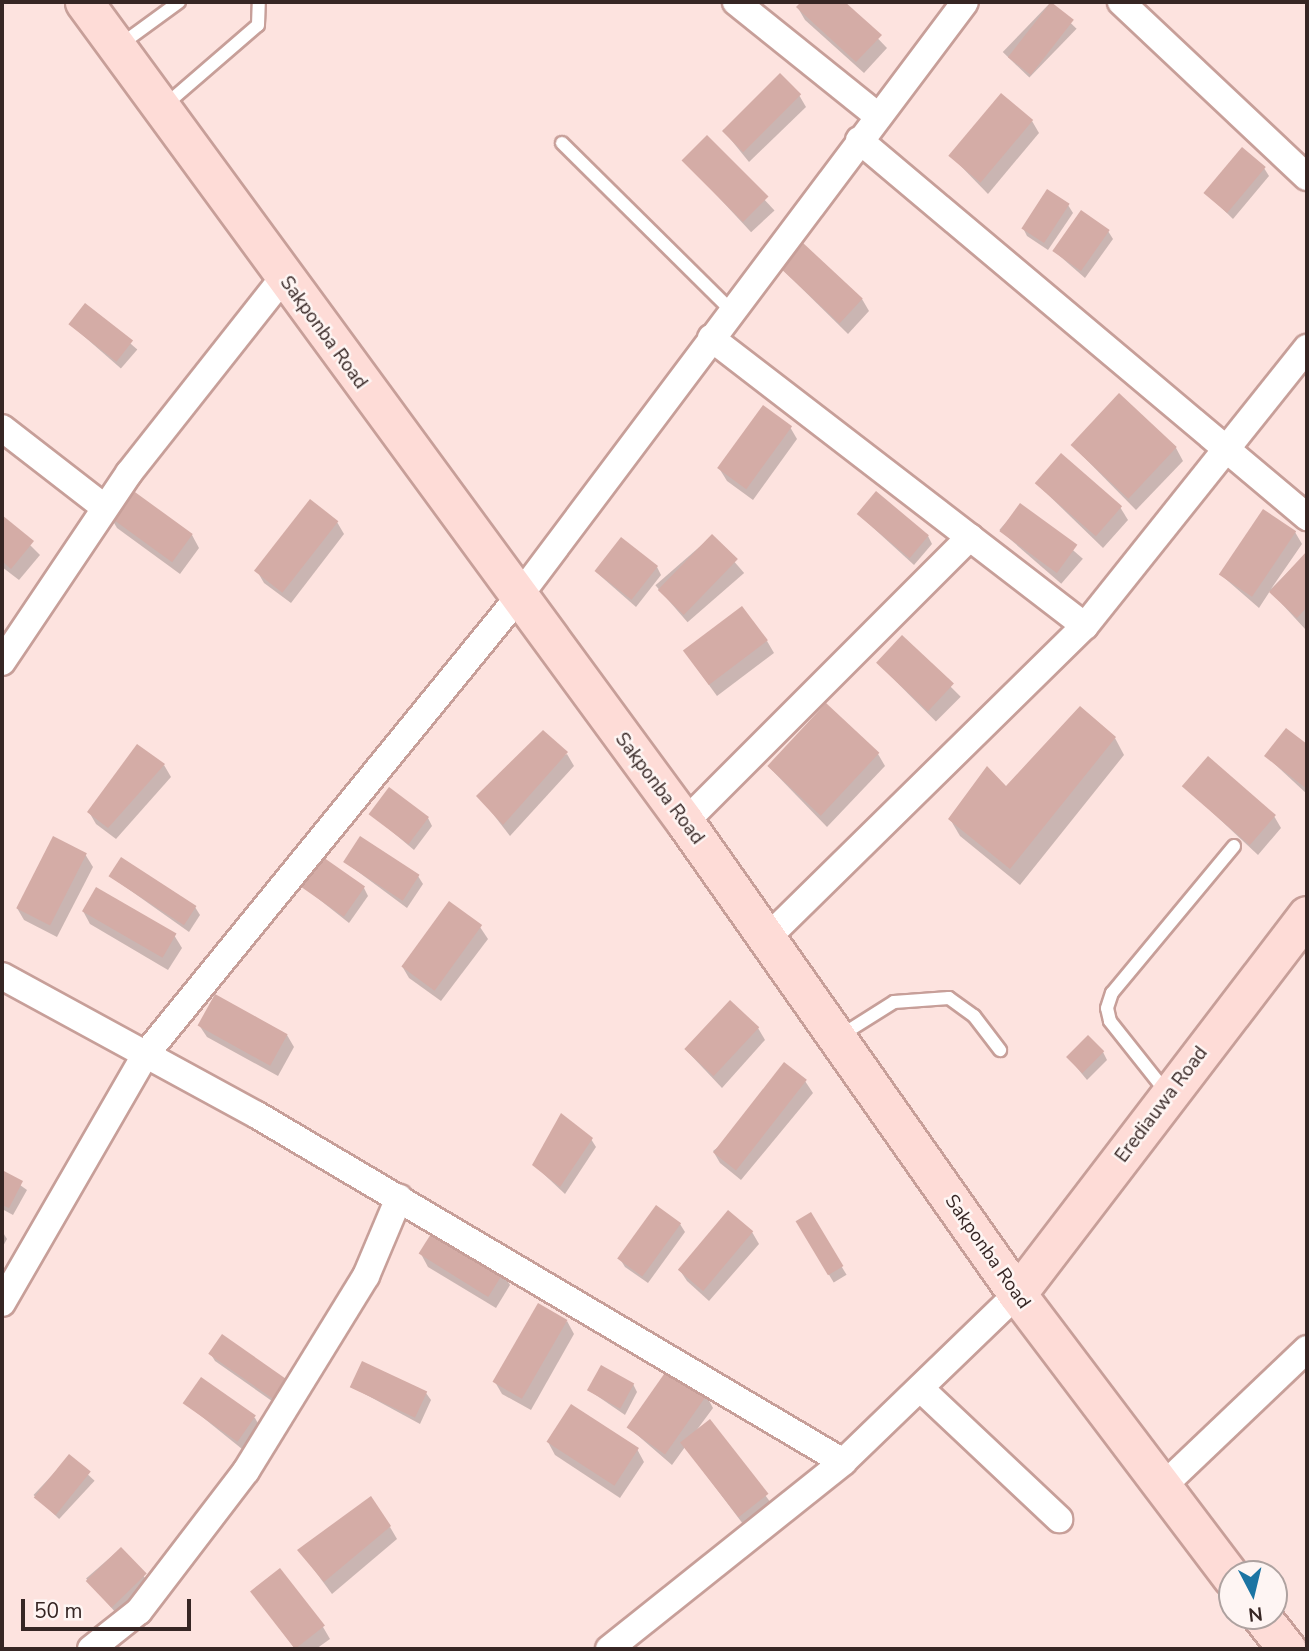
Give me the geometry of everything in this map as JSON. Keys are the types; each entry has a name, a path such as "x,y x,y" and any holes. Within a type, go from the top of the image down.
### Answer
{"main road":[{"name":"Sakponba Road","path":"83,2 163,107 283,278 517,599 685,822 1017,1294 1218,1560"},
{"name":"Erediauwa Road","path":"1017,1294 1307,915"},
{"path":"1272,1630 1287,1649"}],"street":[{"path":"736,2 878,116"},
{"path":"2,1303 146,1054 517,599 965,2"},
{"path":"1121,2 1307,177"},
{"path":"859,140 1226,454 1307,517"},
{"path":"2,662 104,507 283,278"},
{"path":"711,338 1084,626"},
{"path":"766,939 1084,626 1226,454 1307,348"},
{"path":"2,428 104,507"},
{"path":"685,822 970,537"},
{"path":"2,976 146,1054 399,1198 843,1462"},
{"path":"91,1649 139,1611 247,1471 366,1276 399,1198"},
{"path":"609,1649 843,1462 1017,1294"},
{"path":"1162,1487 1307,1349"},
{"path":"921,1389 1059,1519"}],"lane":[{"path":"118,47 179,2"},
{"path":"163,107 258,25 260,2"},
{"path":"562,143 732,310"},
{"path":"1169,1096 1110,1021 1107,1008 1112,993 1234,845"},
{"path":"836,1038 894,1002 949,998 974,1016 1000,1050"}],"building":[{"path":"801,2 845,2 882,35 856,62 796,7"},
{"path":"1051,2 1074,20 1031,75 1008,57"},
{"path":"780,73 801,94 743,152 722,131"},
{"path":"1001,93 1033,120 980,183 948,156"},
{"path":"707,135 769,197 743,222 682,160"},
{"path":"1242,147 1266,167 1227,213 1203,193"},
{"path":"1047,189 1070,204 1044,243 1021,228"},
{"path":"1081,210 1110,230 1081,271 1052,251"},
{"path":"802,242 863,299 840,323 779,267"},
{"path":"85,303 133,341 116,362 68,324"},
{"path":"1119,393 1177,447 1128,499 1071,445"},
{"path":"763,405 792,426 746,489 717,468"},
{"path":"1061,453 1122,506 1096,536 1035,483"},
{"path":"128,487 193,534 172,562 107,515"},
{"path":"876,491 929,535 910,558 857,514"},
{"path":"310,499 338,521 282,593 254,571"},
{"path":"1020,503 1077,545 1057,573 999,531"},
{"path":"1263,509 1296,531 1252,597 1219,574"},
{"path":"2,515 34,541 11,569 2,561"},
{"path":"712,534 738,559 684,615 658,590"},
{"path":"621,537 658,566 632,600 595,571"},
{"path":"1307,551 1307,607 1297,618 1269,592"},
{"path":"742,606 768,640 709,685 683,651"},
{"path":"902,635 954,683 928,711 876,663"},
{"path":"826,703 879,753 821,816 767,766"},
{"path":"1080,706 1116,737 1010,869 948,819 987,766 1006,786"},
{"path":"1286,728 1307,744 1307,789 1264,756"},
{"path":"543,730 568,752 503,825 476,796"},
{"path":"137,744 165,764 108,828 87,812"},
{"path":"1208,756 1276,815 1250,845 1182,786"},
{"path":"389,787 429,817 408,844 369,814"},
{"path":"53,836 87,853 50,925 16,908"},
{"path":"360,836 420,875 403,901 343,862"},
{"path":"320,855 365,887 344,917 299,885"},
{"path":"121,857 196,906 184,925 108,876"},
{"path":"96,887 177,934 163,958 82,911"},
{"path":"449,901 482,925 435,991 401,967"},
{"path":"215,994 288,1034 270,1066 198,1025"},
{"path":"730,1000 759,1027 714,1076 684,1049"},
{"path":"1088,1035 1104,1051 1082,1073 1066,1057"},
{"path":"784,1062 807,1080 736,1170 713,1153"},
{"path":"561,1113 593,1138 560,1187 532,1165"},
{"path":"2,1170 23,1181 9,1208 2,1205"},
{"path":"656,1205 681,1223 642,1277 617,1258"},
{"path":"728,1210 753,1231 703,1291 678,1270"},
{"path":"811,1212 843,1266 828,1275 796,1221"},
{"path":"434,1229 504,1272 488,1297 419,1254"},
{"path":"538,1303 567,1320 522,1399 492,1382"},
{"path":"222,1334 288,1380 274,1400 208,1354"},
{"path":"362,1361 427,1391 415,1418 350,1387"},
{"path":"601,1365 634,1383 620,1409 587,1390"},
{"path":"669,1367 708,1394 665,1455 627,1428"},
{"path":"201,1377 256,1415 238,1442 183,1403"},
{"path":"571,1404 639,1448 614,1486 546,1442"},
{"path":"710,1419 768,1494 739,1517 680,1442"},
{"path":"69,1454 91,1472 56,1515 34,1498"},
{"path":"371,1496 391,1526 324,1582 297,1550"},
{"path":"121,1547 147,1574 111,1608 86,1581"},
{"path":"280,1568 325,1626 295,1649 250,1591"}]}
